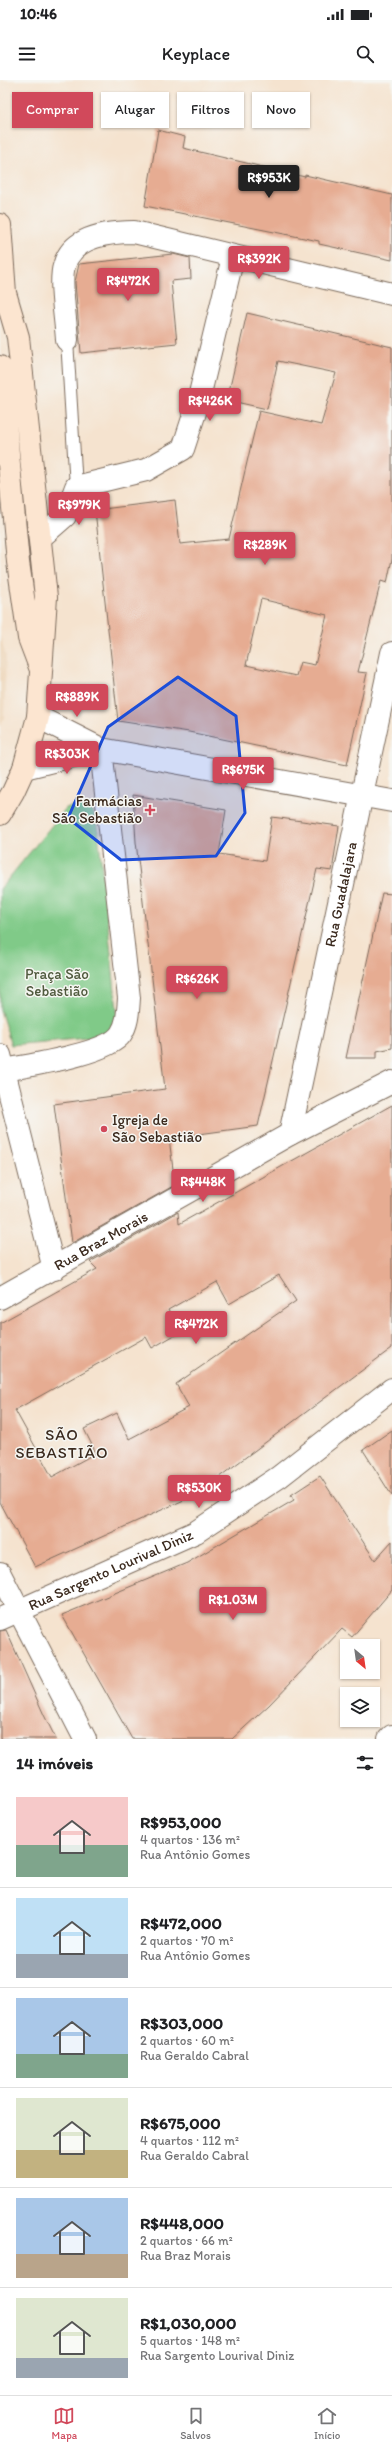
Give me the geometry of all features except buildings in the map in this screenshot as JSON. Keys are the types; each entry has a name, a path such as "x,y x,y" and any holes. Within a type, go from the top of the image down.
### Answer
{"main road":[{"path":"0,225 3,293 0,322"},
{"path":"0,814 14,792 24,768 38,717 46,598 41,537 18,337 3,293"},
{"path":"0,367 7,507 29,638 42,670"},
{"path":"6,481 26,484 36,495"}],"street":[{"path":"67,340 64,266 73,251 91,238 112,232 134,232 392,294"},
{"path":"41,537 65,516 76,487 146,470 183,448 197,406 233,256"},
{"name":"Rua Guadalajara","path":"290,1134 360,794 392,653"},
{"path":"38,717 101,749 360,794 392,801"},
{"path":"24,768 101,749"},
{"path":"54,1269 2,1062 88,1053 120,1036 127,1021 129,998 101,749"},
{"name":"Rua Braz Morais","path":"0,1298 54,1269 290,1134 392,1082"},
{"name":"Rua Sargento Lourival Diniz","path":"10,1615 196,1532 279,1477 392,1389"},
{"path":"0,1574 10,1615 85,1739"},
{"path":"389,1739 392,1736"}],"lane":[{"path":"67,340 76,487"}],"highlighted area":[{"path":"178,677 236,716 245,813 216,856 121,860 68,818 108,727"}],"shaded area":[{"path":"0,635 6,657 4,718 0,726"}],"green space":[{"name":"Praça São Sebastião","path":"77,804 90,807 95,817 98,831 118,1019 110,1036 11,1045 0,1009 0,889 66,808"}],"place":[{"name":"Farmácias São Sebastião","path":"150,810"},
{"name":"Igreja de São Sebastião","path":"104,1129"}],"district":[{"name":"SÃO SEBASTIÃO","path":"62,1443"}]}
